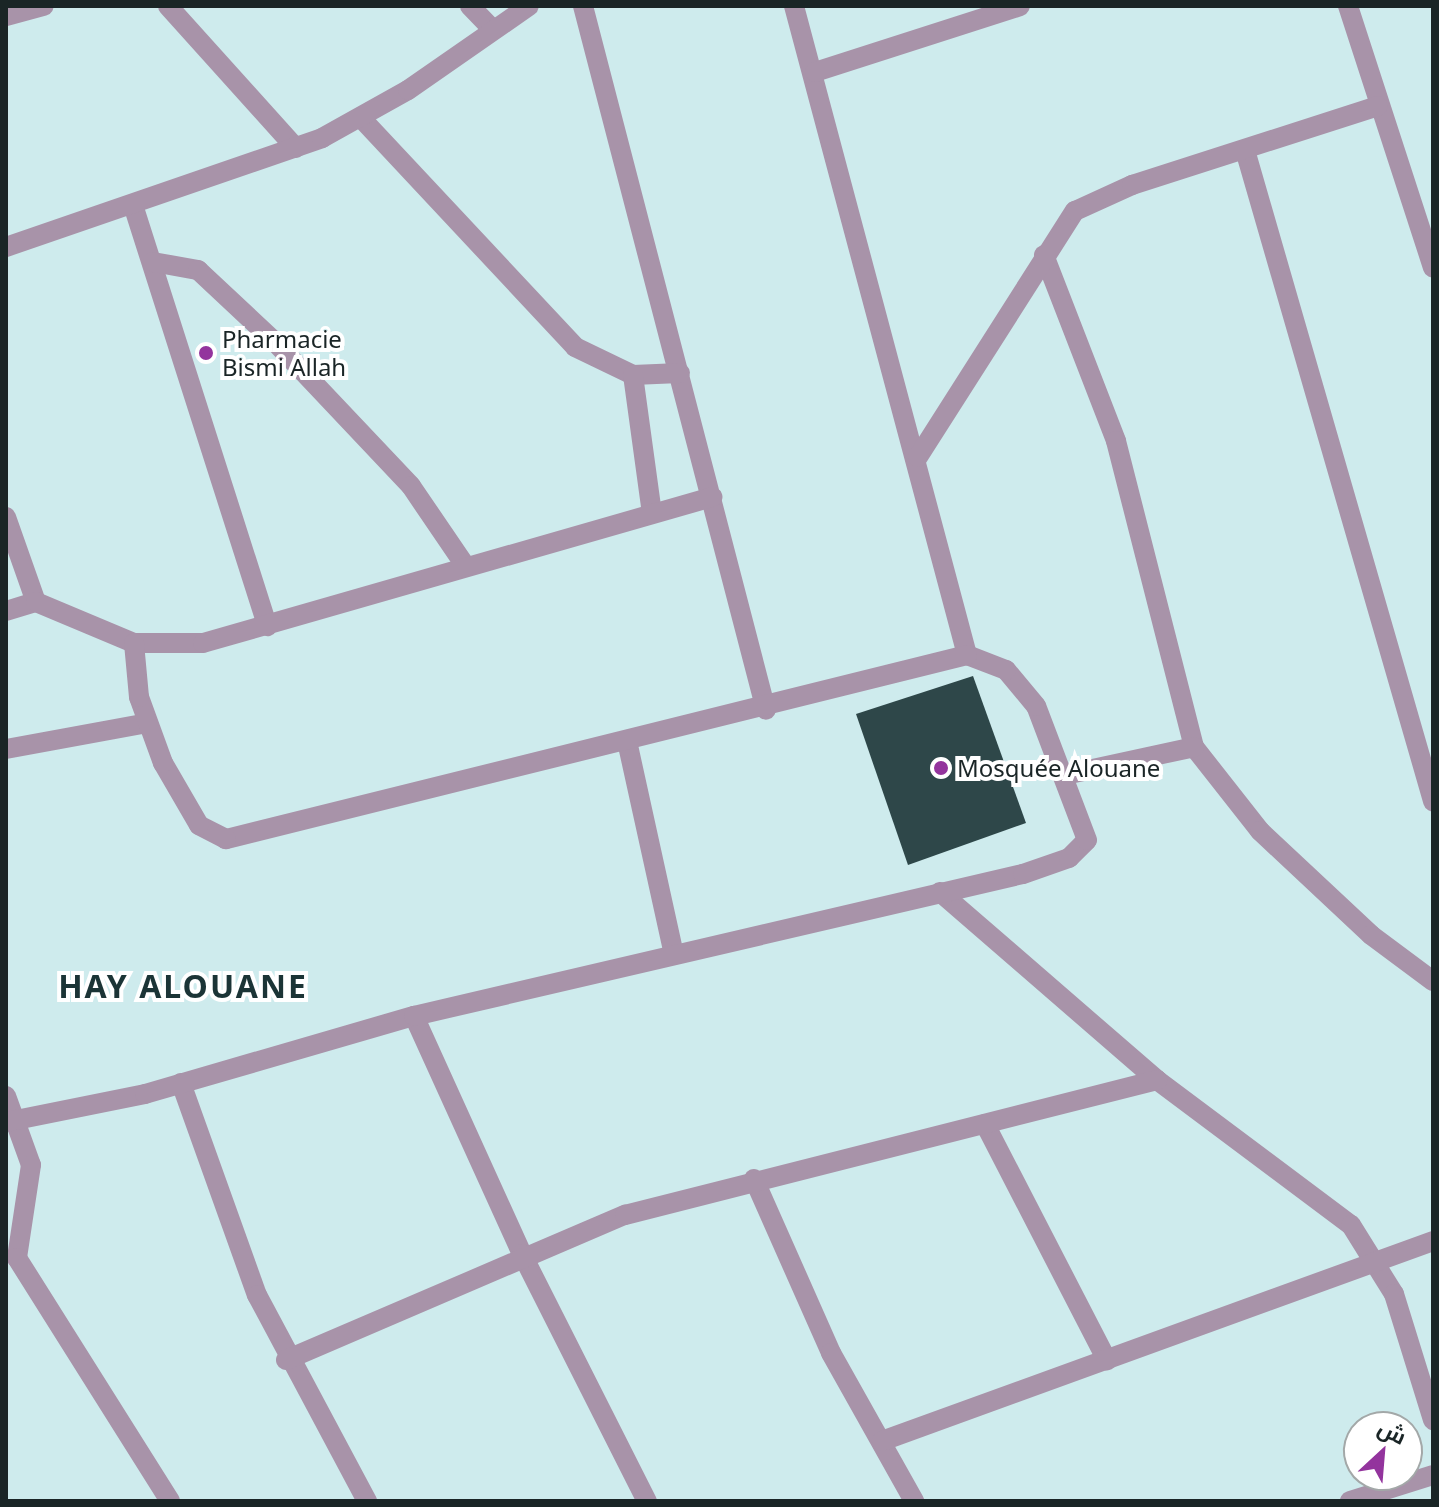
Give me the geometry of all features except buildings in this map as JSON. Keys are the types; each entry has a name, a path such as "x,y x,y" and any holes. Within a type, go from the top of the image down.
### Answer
{"street":[{"path":"6,16 44,6"},
{"path":"168,6 296,148"},
{"path":"470,6 492,29"},
{"path":"6,247 134,208 296,148 362,119 529,6"},
{"path":"583,6 766,710"},
{"path":"794,6 815,72 918,457 967,655"},
{"path":"815,72 1020,6"},
{"path":"1348,6 1433,268"},
{"path":"918,457 1044,255 1088,204 1378,106"},
{"path":"362,119 553,328 611,369 633,375 680,373"},
{"path":"1245,150 1433,801"},
{"path":"134,208 267,626"},
{"path":"1044,255 1116,441 1194,747 1260,831 1371,935 1433,981"},
{"path":"153,262 198,270 254,321 411,486 464,564"},
{"path":"633,375 652,514"},
{"path":"6,611 36,602 134,643 203,643 464,564 712,497"},
{"path":"6,517 36,602"},
{"path":"10,1121 181,1083 414,1016 1052,866 1083,849 1087,840 1065,775 1020,685 1006,670 967,655 766,710 226,839 199,825 183,804 148,723 134,643"},
{"path":"6,749 148,723"},
{"path":"627,741 674,954"},
{"path":"1065,775 1194,747"},
{"path":"940,892 1157,1080 1351,1225 1379,1260 1433,1420"},
{"path":"414,1016 522,1254 647,1501"},
{"path":"286,1360 522,1254 625,1215 754,1179 1157,1080"},
{"path":"181,1083 286,1360 367,1501"},
{"path":"6,1096 10,1121 31,1165 17,1258 170,1501"},
{"path":"985,1124 1107,1360"},
{"path":"754,1179 831,1353 914,1501"},
{"path":"882,1441 1433,1241"},
{"path":"1362,1499 1433,1475"}],"place":[{"name":"Pharmacie Bismi Allah","path":"206,353"},
{"name":"Mosquée Alouane","path":"941,768"}],"district":[{"name":"HAY ALOUANE","path":"183,986"}]}
